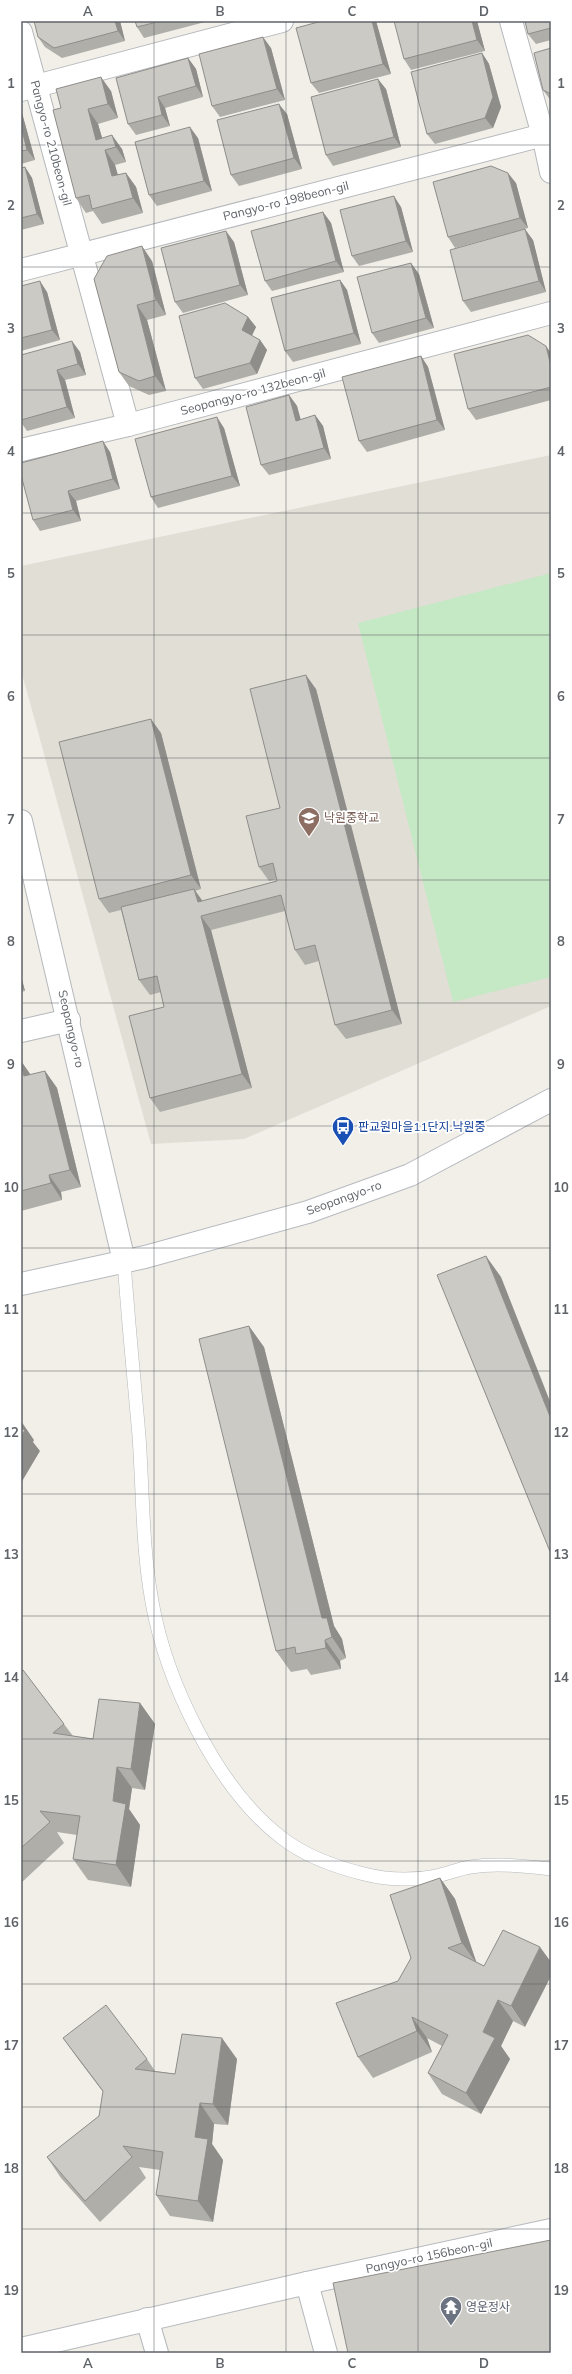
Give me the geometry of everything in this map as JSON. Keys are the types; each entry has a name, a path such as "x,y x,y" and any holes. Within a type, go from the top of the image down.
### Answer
{"street":[{"path":"29,88 259,24 282,21"},
{"path":"511,21 547,134 551,172"},
{"name":"Pangyo-ro 210beon-gil","path":"21,32 29,88 80,254"},
{"name":"Pangyo-ro 198beon-gil","path":"21,270 547,134"},
{"path":"21,450 128,425 80,254"},
{"name":"Seopangyo-ro 132beon-gil","path":"128,425 551,313"},
{"name":"Seopangyo-ro","path":"21,821 69,1020 124,1261"},
{"path":"21,1030 69,1020"},
{"name":"Seopangyo-ro","path":"21,1284 124,1261 308,1212 410,1175 551,1100"},
{"name":"Pangyo-ro 156beon-gil","path":"21,2349 307,2283 551,2230"},
{"path":"307,2283 326,2353"},
{"path":"147,2319 157,2353"}],"lane":[{"path":"124,1261 139,1442 144,1546 152,1604 164,1651 179,1693 208,1748 235,1791 260,1819 284,1840 316,1858 364,1874 406,1880 437,1876 469,1867 499,1864 551,1869"}],"shaded area":[{"name":"낙원중학교","path":"551,455 551,1006 244,1139 151,1144 21,670 21,566"}],"green space":[{"path":"551,573 551,977 453,1002 358,623"}],"building":[{"path":"34,21 115,21 118,31 54,48 38,37"},
{"path":"135,21 161,21 137,27"},
{"path":"322,21 372,21 383,64 311,83 296,28"},
{"path":"394,21 472,21 477,40 404,59"},
{"path":"525,21 551,21 551,28 528,34"},
{"path":"263,37 277,89 212,106 199,54"},
{"path":"551,48 551,94 543,90 534,53"},
{"path":"482,53 493,97 485,118 427,134 411,72"},
{"path":"188,58 196,86 158,97 162,115 128,124 116,78"},
{"path":"101,77 108,104 88,109 96,140 112,135 116,147 105,150 112,176 126,173 133,198 92,209 89,195 76,198 53,110 61,108 56,89"},
{"path":"378,79 394,137 326,155 311,97"},
{"path":"279,104 294,158 231,175 217,120"},
{"path":"21,126 27,150 21,151"},
{"path":"190,127 204,181 149,195 135,142"},
{"path":"491,166 508,173 520,218 448,237 433,182"},
{"path":"25,167 37,214 21,218 21,168"},
{"path":"394,196 406,241 352,256 340,210"},
{"path":"323,212 336,261 265,281 251,231"},
{"path":"525,229 539,281 463,301 450,250"},
{"path":"226,231 240,285 175,302 161,248"},
{"path":"142,246 156,300 137,305 155,376 139,381 119,372 94,279 107,256"},
{"path":"411,263 426,318 372,333 357,277"},
{"path":"340,280 354,333 285,351 271,298"},
{"path":"40,281 52,330 21,338 21,286"},
{"path":"225,303 248,317 242,330 260,340 250,363 195,378 179,316"},
{"path":"528,335 546,346 551,366 551,387 468,409 454,354"},
{"path":"72,341 78,364 57,370 67,407 21,420 21,355"},
{"path":"421,356 437,420 359,441 342,377"},
{"path":"289,395 296,421 315,415 324,448 261,465 246,407"},
{"path":"217,417 232,476 151,497 135,439"},
{"path":"103,441 113,479 68,491 73,510 33,520 21,475 21,463"},
{"path":"306,675 392,1010 335,1025 315,945 295,950 281,895 201,916 242,1074 150,1098 129,1016 164,1007 157,976 139,980 121,907 194,889 198,902 277,881 273,863 259,867 246,816 280,808 250,689"},
{"path":"151,719 191,875 99,899 59,742"},
{"path":"21,1063 24,1076 45,1071 70,1170 49,1175 51,1183 21,1191"},
{"path":"486,1256 551,1419 551,1554 437,1275"},
{"path":"249,1326 322,1618 327,1618 332,1637 325,1640 326,1648 296,1654 295,1647 276,1651 199,1339"},
{"path":"21,1428 25,1430 21,1437"},
{"path":"23,1670 64,1724 53,1733 93,1739 99,1699 140,1703 131,1769 117,1767 113,1801 126,1804 116,1865 73,1859 80,1816 40,1811 50,1822 21,1848 21,1671"},
{"path":"440,1878 462,1943 448,1948 484,1966 503,1930 540,1947 511,2006 498,2000 483,2032 495,2038 466,2093 428,2073 448,2035 412,2017 417,2031 358,2057 336,2003 398,1981 411,1958 390,1895"},
{"path":"106,2005 147,2059 135,2069 175,2074 182,2034 222,2038 213,2104 200,2103 195,2137 208,2139 198,2201 156,2195 163,2152 123,2146 132,2157 85,2201 47,2157 99,2116 103,2091 63,2038"},
{"name":"영운정사","path":"551,2240 551,2353 348,2353 333,2283"}],"place":[{"name":"낙원중학교","path":"309,838"},
{"name":"판교원마을11단지.낙원중","path":"343,1146"},
{"name":"영운정사","path":"451,2326"}]}
